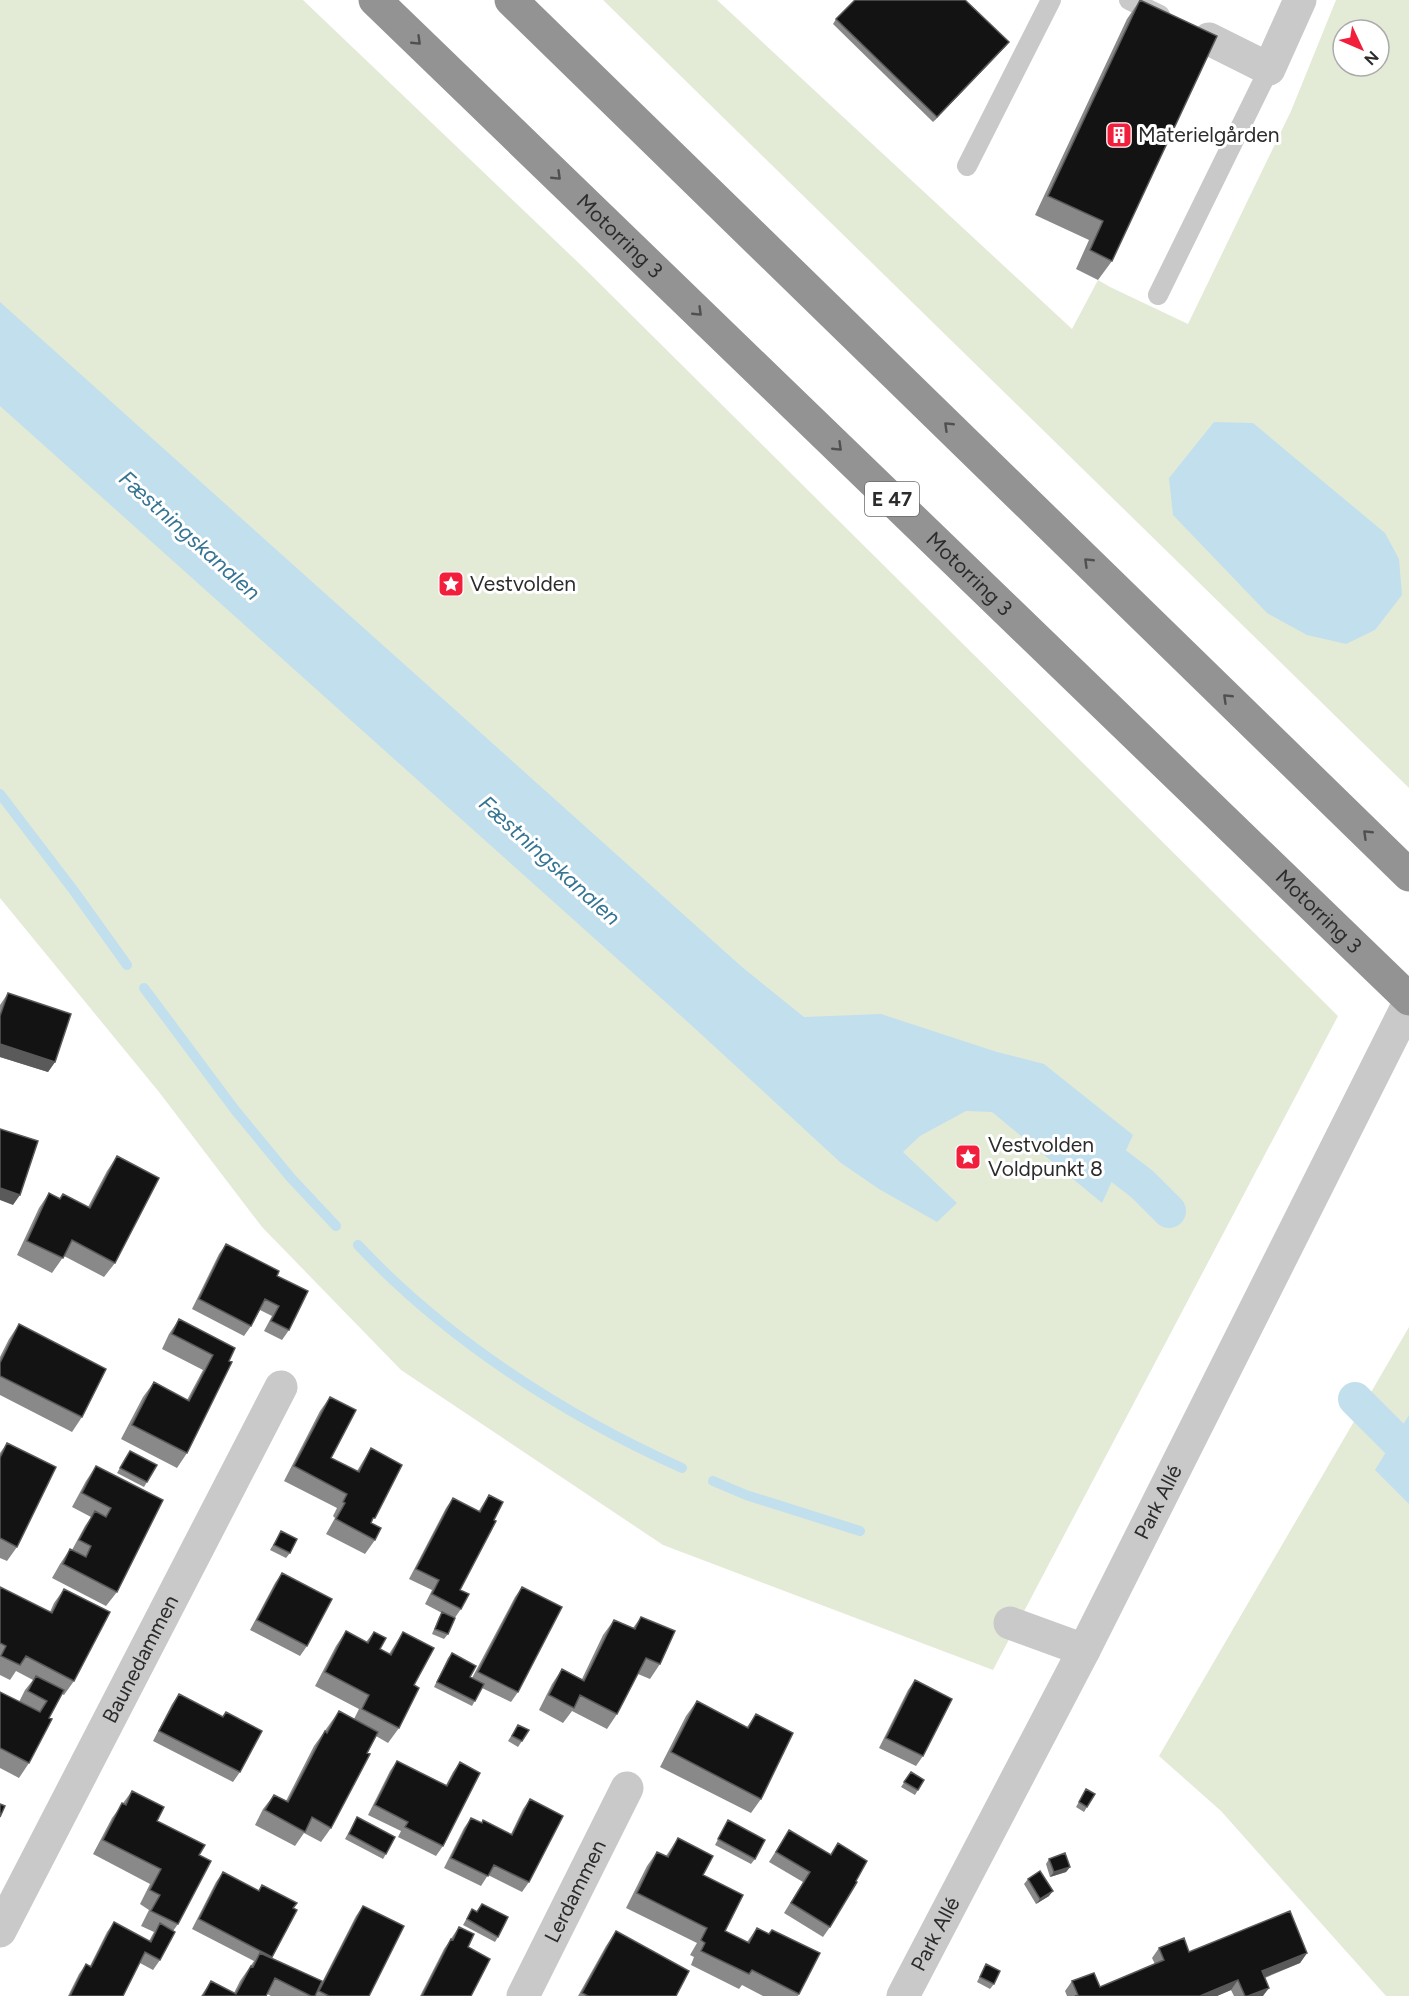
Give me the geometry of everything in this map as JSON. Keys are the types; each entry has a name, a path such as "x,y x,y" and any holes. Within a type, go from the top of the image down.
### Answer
{"highway":[{"name":"Motorring 3","path":"375,0 1409,999"},
{"path":"511,0 1409,875"}],"street":[{"path":"1192,31 1269,69 1300,0"},
{"name":"Park Allé","path":"903,1996 1084,1650 1409,1004"},
{"name":"Baunedammen","path":"0,1931 281,1387"},
{"path":"1010,1623 1084,1650"},
{"name":"Lerdammen","path":"523,1996 627,1788"}],"lane":[{"path":"967,166 1051,0"},
{"path":"1129,0 1192,31"},
{"path":"1158,295 1269,69"}],"green space":[{"name":"Vestvolden","path":"0,0 303,0 585,269 1338,1016 993,1670 663,1545 401,1370 262,1227 159,1092 0,898"},
{"path":"603,0 717,0 1072,329 1098,280 1188,324 1291,111 1336,0 1409,0 1409,788"},
{"path":"1409,1327 1409,1996 1386,1996 1221,1811 1159,1756"}],"water":[{"path":"0,302 742,967 804,1017 881,1014 997,1052 1044,1064 1133,1135 1102,1203 992,1112 966,1111 920,1136 903,1152 957,1203 937,1222 879,1189 841,1163 690,1024 0,406"},
{"path":"1214,422 1253,423 1385,533 1399,559 1402,595 1375,630 1346,644 1307,635 1267,613 1173,515 1169,478"},
{"path":"1409,1415 1409,1504 1375,1470"}],"building":[{"path":"855,0 965,0 1009,42 937,117 836,19"},
{"name":"Materielgården","path":"1140,0 1217,36 1112,261 1090,250 1103,221 1048,196"},
{"path":"8,993 71,1014 55,1062 0,1044 0,1016"},
{"path":"0,1129 38,1141 20,1195 0,1188"},
{"path":"117,1156 159,1178 115,1263 72,1240 63,1258 27,1241 49,1193 60,1199 63,1194 90,1208"},
{"path":"226,1244 279,1271 277,1276 308,1291 289,1330 271,1321 279,1306 265,1299 251,1326 199,1299"},
{"path":"179,1319 235,1348 229,1361 232,1362 187,1453 132,1425 154,1382 189,1401 213,1355 172,1334"},
{"path":"19,1324 106,1369 82,1417 0,1376 0,1363"},
{"path":"330,1397 356,1410 331,1458 359,1472 371,1448 402,1465 371,1523 381,1528 375,1540 336,1519 347,1494 294,1466"},
{"path":"7,1443 56,1467 17,1547 0,1538 0,1458"},
{"path":"130,1451 157,1465 147,1482 120,1468"},
{"path":"96,1466 163,1500 117,1592 63,1564 70,1549 86,1557 91,1546 79,1540 95,1511 106,1517 111,1508 82,1493"},
{"path":"489,1495 503,1502 494,1520 496,1521 460,1590 469,1594 461,1609 432,1594 439,1580 416,1569 453,1498 480,1512"},
{"path":"281,1531 297,1539 290,1553 274,1545"},
{"path":"282,1573 332,1599 307,1646 257,1620"},
{"path":"0,1587 52,1613 64,1589 110,1612 74,1681 26,1656 20,1665 1,1656 6,1646 0,1643"},
{"path":"522,1587 562,1607 518,1692 478,1672"},
{"path":"442,1612 455,1618 448,1634 435,1629"},
{"path":"641,1617 675,1631 660,1664 646,1658 617,1714 580,1695 574,1708 549,1695 562,1669 584,1681 614,1620 635,1629"},
{"path":"346,1631 368,1643 374,1632 386,1638 380,1649 391,1655 403,1632 434,1648 414,1685 419,1688 399,1728 362,1709 369,1695 325,1672"},
{"path":"452,1653 476,1666 470,1677 484,1684 475,1701 437,1682"},
{"path":"36,1676 64,1690 29,1763 0,1748 0,1692 40,1712 47,1701 28,1691"},
{"path":"915,1680 952,1699 923,1756 886,1738"},
{"path":"179,1694 223,1717 226,1712 262,1731 240,1772 159,1731"},
{"path":"697,1701 748,1728 756,1714 793,1733 761,1799 671,1752"},
{"path":"339,1711 378,1732 367,1753 370,1754 331,1828 312,1817 305,1832 265,1810 274,1795 288,1802 325,1731 327,1733"},
{"path":"518,1725 529,1730 522,1741 512,1736"},
{"path":"397,1761 447,1786 460,1762 480,1773 443,1846 405,1827 408,1822 375,1805"},
{"path":"911,1772 924,1780 918,1790 904,1782"},
{"path":"1086,1789 1095,1794 1087,1807 1079,1802"},
{"path":"132,1791 164,1807 157,1821 205,1845 199,1855 211,1861 178,1924 151,1911 160,1895 150,1890 161,1869 103,1840 122,1803 126,1805"},
{"path":"530,1799 563,1816 529,1882 494,1865 488,1876 451,1858 471,1818 482,1823 483,1820 512,1835"},
{"path":"0,1804 5,1806 0,1817"},
{"path":"357,1817 395,1837 386,1854 349,1834"},
{"path":"728,1820 765,1840 755,1859 718,1839"},
{"path":"789,1830 831,1855 838,1843 867,1861 830,1927 791,1903 810,1872 776,1852"},
{"path":"678,1838 713,1856 703,1875 743,1895 725,1931 749,1943 757,1928 769,1934 772,1930 820,1953 799,1994 752,1970 749,1974 701,1951 705,1943 701,1940 707,1928 637,1893 657,1852 668,1857"},
{"path":"1065,1853 1070,1867 1054,1872 1049,1859"},
{"path":"1040,1871 1053,1891 1040,1899 1028,1879"},
{"path":"223,1872 259,1891 262,1885 297,1903 293,1908 297,1910 272,1957 199,1919"},
{"path":"482,1904 508,1917 498,1937 467,1919 472,1909 477,1912"},
{"path":"363,1906 404,1926 369,1996 329,1996 319,1991"},
{"path":"1290,1911 1307,1953 1262,1971 1269,1988 1245,1996 1238,1980 1200,1996 1075,1996 1078,1995 1072,1981 1094,1973 1100,1987 1164,1960 1159,1948 1184,1938 1189,1952"},
{"path":"114,1922 151,1942 160,1923 175,1932 160,1960 145,1952 123,1996 70,1996 86,1964 91,1967"},
{"path":"459,1927 474,1934 468,1947 490,1959 471,1996 422,1996 451,1939 453,1940"},
{"path":"616,1931 689,1971 676,1996 588,1996 582,1993"},
{"path":"260,1953 322,1981 315,1996 275,1978 266,1996 203,1996 211,1981 236,1994"},
{"path":"986,1964 1000,1971 994,1984 980,1977"}],"waterway":[{"path":"0,794 127,965"},
{"path":"144,988 235,1110 291,1178 336,1226"},
{"name":"Fæstningskanalen","path":"1082,1138 1142,1184 1169,1211"},
{"path":"358,1245 429,1312 509,1372 594,1424 682,1468"},
{"name":"Fæstningskanalen","path":"1355,1399 1409,1453"},
{"path":"713,1481 746,1495 860,1531"}],"place":[{"name":"Materielgården","path":"1119,135"},
{"name":"Vestvolden","path":"451,584"},
{"name":"Vestvolden Voldpunkt 8","path":"968,1157"}]}
